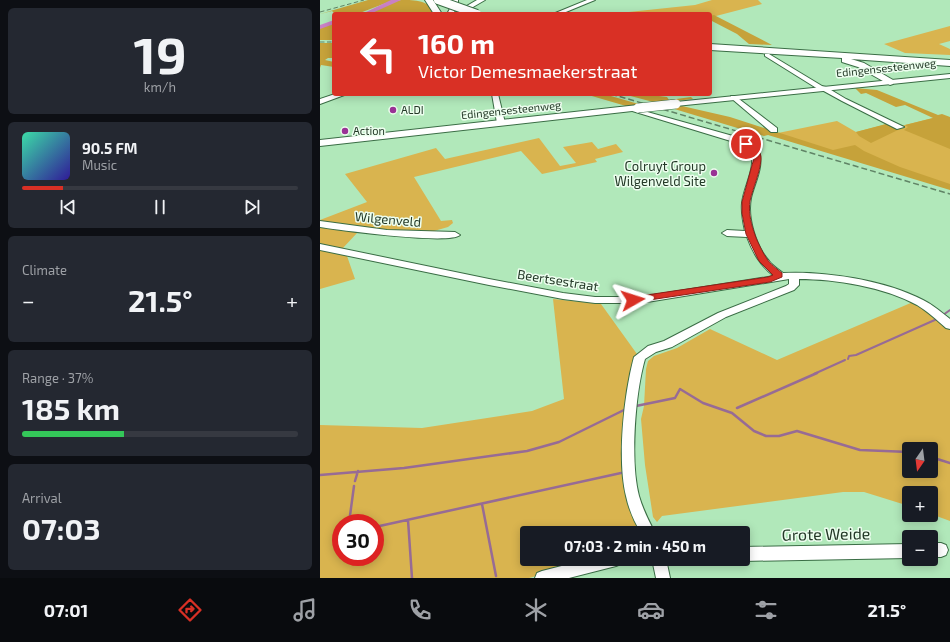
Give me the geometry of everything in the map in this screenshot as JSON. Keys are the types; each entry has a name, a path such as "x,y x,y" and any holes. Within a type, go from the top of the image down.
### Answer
{"highway":[{"path":"429,0 434,5 437,12"},
{"path":"433,0 466,12"},
{"path":"438,0 471,12"},
{"path":"712,45 801,53 836,54"},
{"path":"712,45 950,61"},
{"path":"801,53 844,60 868,69 885,81"}],"main road":[{"path":"460,12 482,0"},
{"name":"Edingensesteenweg","path":"320,143 733,97 950,75"},
{"path":"320,102 337,96"}],"street":[{"path":"451,12 455,5 455,0"},
{"path":"561,12 588,1"},
{"path":"768,55 822,88 900,127"},
{"path":"495,96 501,123"},
{"path":"733,97 774,130"},
{"path":"634,108 737,140 753,148 758,158 746,202 746,213 750,234 763,261 779,275"},
{"name":"Wilgenveld","path":"320,224 355,230 412,235 455,235"},
{"path":"727,234 750,234"},
{"name":"Beertsestraat","path":"320,247 489,282 563,296 595,300 641,300 770,280 779,275 835,278 898,293 916,300 950,325"},
{"path":"645,526 636,506 630,486 628,432 638,364 645,353 672,342 722,315 790,288 794,285 794,277"},
{"name":"Grote Weide","path":"750,554 902,551"},
{"path":"542,578 589,566"},
{"path":"660,566 663,578"}],"shaded area":[{"path":"368,0 394,0 362,12 332,11 320,14"},
{"path":"401,0 417,1 426,3 434,12 370,12 388,3"},
{"path":"712,0 758,0 762,4 716,16 712,16 712,12 629,12 695,5"},
{"path":"714,15 772,45 749,44 737,34 712,21 712,16"},
{"path":"332,24 332,40 320,40 320,28"},
{"path":"950,26 950,41 939,44 950,49 950,55 905,53 884,44"},
{"path":"320,43 332,43 332,58 325,60 332,62 332,67 321,65 320,68"},
{"path":"855,88 877,90 938,115 942,114 950,117 950,149 904,130 908,127 905,125 933,118 905,105 896,107 866,93 861,94"},
{"path":"592,96 611,96 642,105 626,106"},
{"path":"631,96 659,96 667,97 669,100 691,97 693,99 657,103"},
{"path":"682,106 730,117 833,150 855,145 864,151 900,167 950,184 950,190 768,135 764,136 671,108"},
{"path":"933,118 950,121 950,187 773,134 837,121 856,132 891,123 901,126"},
{"path":"886,124 898,130 871,143 859,136 856,132"},
{"path":"539,138 560,166 576,163 563,147 592,142 598,149 616,144 623,152 595,159 597,162 542,174 521,151 414,177 441,221 452,220 453,223 448,227 427,233 353,228 320,222 320,220 367,202 345,174 436,148 445,159"},
{"path":"320,225 358,232 342,249 320,245"},
{"path":"320,250 347,256 355,279 320,289"},
{"path":"553,299 601,304 637,354 634,359 625,425 644,526 520,526 520,566 574,566 529,578 320,578 320,425 422,428 532,411 564,399"},
{"path":"913,302 924,308 950,328 950,521 938,517 938,486 902,486 902,504 864,492 843,492 662,516 657,522 653,517 645,465 641,419 644,406 646,369 648,361 654,356 677,348 710,329 777,360"}],"waterway":[{"path":"369,12 387,3 398,0"},
{"path":"320,27 332,23"},
{"path":"943,315 950,310"},
{"path":"848,359 849,356 856,355 937,319"},
{"path":"814,374 845,360"},
{"path":"737,408 817,373"},
{"path":"636,406 675,398 680,389 703,403 732,413 754,431 766,436 779,436 797,431 860,450 902,452"},
{"path":"358,472 404,468 527,451 559,442 626,409"},
{"path":"938,459 950,463"},
{"path":"320,475 358,472"},
{"path":"355,481 358,472"},
{"path":"384,525 621,473"},
{"path":"350,514 354,486"},
{"path":"482,504 496,576"},
{"path":"408,520 412,578"}],"railway":[{"path":"320,12 364,0"},
{"path":"320,42 332,42"},
{"path":"618,96 950,194"}],"place":[{"name":"ALDI","path":"393,110"},
{"name":"Action","path":"345,131"},
{"name":"Colruyt Group Wilgenveld Site","path":"714,173"}],"route":[{"path":"633,300 770,280 779,275 763,261 750,234 746,213 746,202 758,158 754,149 746,144"}]}
